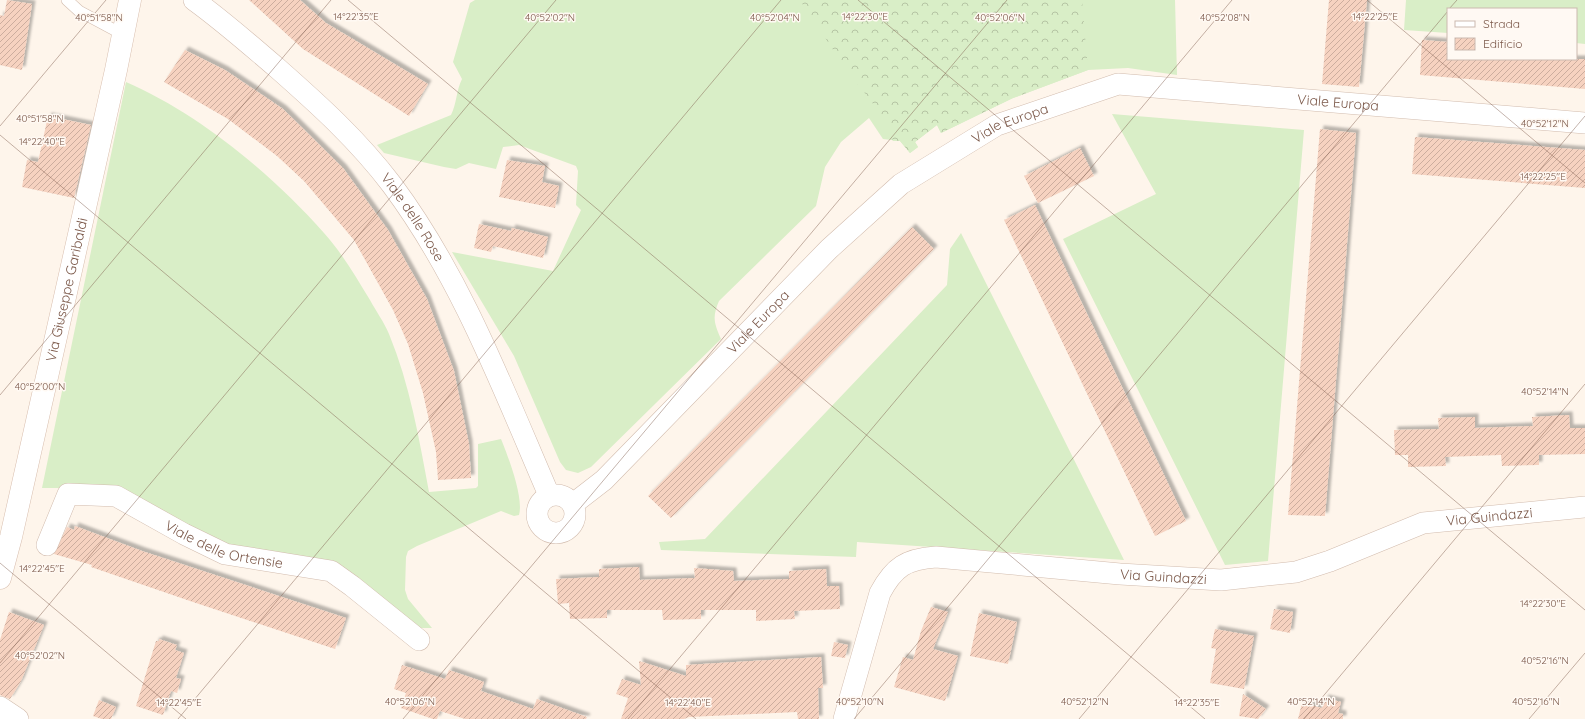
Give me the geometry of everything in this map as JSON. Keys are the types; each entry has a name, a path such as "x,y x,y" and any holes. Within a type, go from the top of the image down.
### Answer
{"main road":[{"name":"Via Giuseppe Garibaldi","path":"0,578 13,530 130,0"}],"street":[{"name":"Viale delle Rose","path":"194,0 223,22 327,111 359,145 391,185 431,244 458,290 480,335 550,495"},
{"name":"Viale Europa","path":"573,504 604,480 829,249 901,184 997,125 1118,84 1585,123"},
{"name":"Viale delle Ortensie","path":"47,545 68,494 116,496 184,534 225,554 331,571 352,586 418,640"},
{"path":"550,495 563,496 573,504 575,519 571,526 565,531 550,533 539,524 536,511 543,499 550,495"},
{"name":"Via Guindazzi","path":"844,719 880,593 888,577 901,565 918,558 936,557 1120,574 1221,580 1296,572 1330,561 1423,523 1585,507"},
{"path":"0,707 18,719"}],"lane":[{"path":"67,0 81,5 122,34"}],"green space":[{"path":"475,0 1175,0 1177,75 1128,68 1088,70 1013,98 941,133 937,125 915,142 918,147 910,153 900,141 883,139 869,118 841,142 825,167 816,206 719,301 715,311 715,320 721,339 591,467 578,473 566,470 560,462 514,356 452,252 553,271 581,210 576,205 578,171 576,166 519,145 503,147 496,169 469,163 456,169 384,153 377,145 451,115 462,79 453,62 470,3"},
{"path":"797,0 1082,0 1088,70 1013,98 941,133 937,125 915,142 918,147 910,153 900,141 893,141 890,131 880,114 838,58 806,7"},
{"path":"1406,0 1585,0 1585,44 1577,43 1577,8 1447,8 1447,33 1404,30"},
{"path":"126,82 180,110 232,147 257,167 304,211 337,249 354,274 389,334 408,392 429,492 476,488 478,486 478,444 501,439 517,488 520,508 519,515 514,516 501,511 408,551 406,557 405,590 408,599 432,628 418,628 349,575 232,549 65,488 42,488"},
{"path":"1112,114 1304,130 1268,561 1225,565 1063,239 1156,194"},
{"path":"961,233 1124,560 857,542 856,557 661,550 659,542 705,539 947,285 950,249"}],"building":[{"path":"7,0 32,4 22,70 0,65 0,15 4,16"},
{"path":"249,0 300,0 326,23 428,84 409,116 303,49"},
{"path":"1329,0 1367,0 1359,87 1322,84"},
{"path":"1422,40 1447,42 1447,60 1585,59 1585,89 1420,75"},
{"path":"185,50 225,70 283,109 343,168 388,230 427,299 454,371 469,444 471,478 438,480 436,452 423,393 408,344 393,310 354,240 304,181 277,156 228,119 164,82"},
{"path":"48,116 91,125 74,198 22,187 27,160 38,162"},
{"path":"1320,129 1356,133 1325,516 1288,515"},
{"path":"1415,137 1585,150 1585,188 1412,174"},
{"path":"1080,148 1094,176 1038,203 1024,176"},
{"path":"507,160 545,166 542,182 559,186 555,208 499,197"},
{"path":"1035,205 1186,521 1155,536 1004,220"},
{"path":"479,224 511,231 512,228 548,237 543,258 493,246 491,252 474,248"},
{"path":"912,227 934,249 671,518 648,496"},
{"path":"1569,415 1570,428 1585,428 1585,454 1539,455 1539,465 1502,466 1501,455 1445,457 1446,466 1408,467 1408,455 1395,455 1394,430 1439,429 1438,418 1475,417 1475,428 1533,426 1532,417"},
{"path":"75,526 142,551 346,618 335,649 91,567 92,565 54,554 67,527 74,530"},
{"path":"639,567 640,580 695,578 694,568 733,571 734,581 789,579 789,571 826,569 827,586 839,586 840,609 794,611 795,619 756,621 756,610 701,610 701,619 663,620 662,610 607,610 607,618 570,619 569,603 558,604 556,579 599,577 599,569"},
{"path":"931,607 948,612 933,649 958,656 945,701 894,687 903,657 913,660 921,631"},
{"path":"1274,609 1293,612 1290,633 1270,629"},
{"path":"9,612 44,625 21,681 10,699 0,695 0,640"},
{"path":"979,613 1017,622 1008,664 970,656"},
{"path":"1215,629 1254,636 1244,689 1210,683 1216,649 1211,648"},
{"path":"159,639 177,645 175,650 184,653 176,678 181,679 177,693 171,691 163,715 136,706 156,641 159,641"},
{"path":"834,642 848,645 845,658 831,656"},
{"path":"821,657 823,688 818,688 819,719 798,719 797,712 689,717 684,719 621,719 628,698 616,694 622,679 641,685 639,661 686,676 686,665"},
{"path":"402,665 445,679 449,670 484,682 481,691 533,709 537,699 587,717 586,719 465,719 440,711 437,719 433,719 401,708 406,693 394,689"},
{"path":"1243,694 1266,709 1258,719 1239,716"},
{"path":"1325,698 1341,702 1338,713 1343,714 1343,719 1298,719 1302,703 1322,708"},
{"path":"99,700 116,707 111,719 102,719 93,716"}]}
